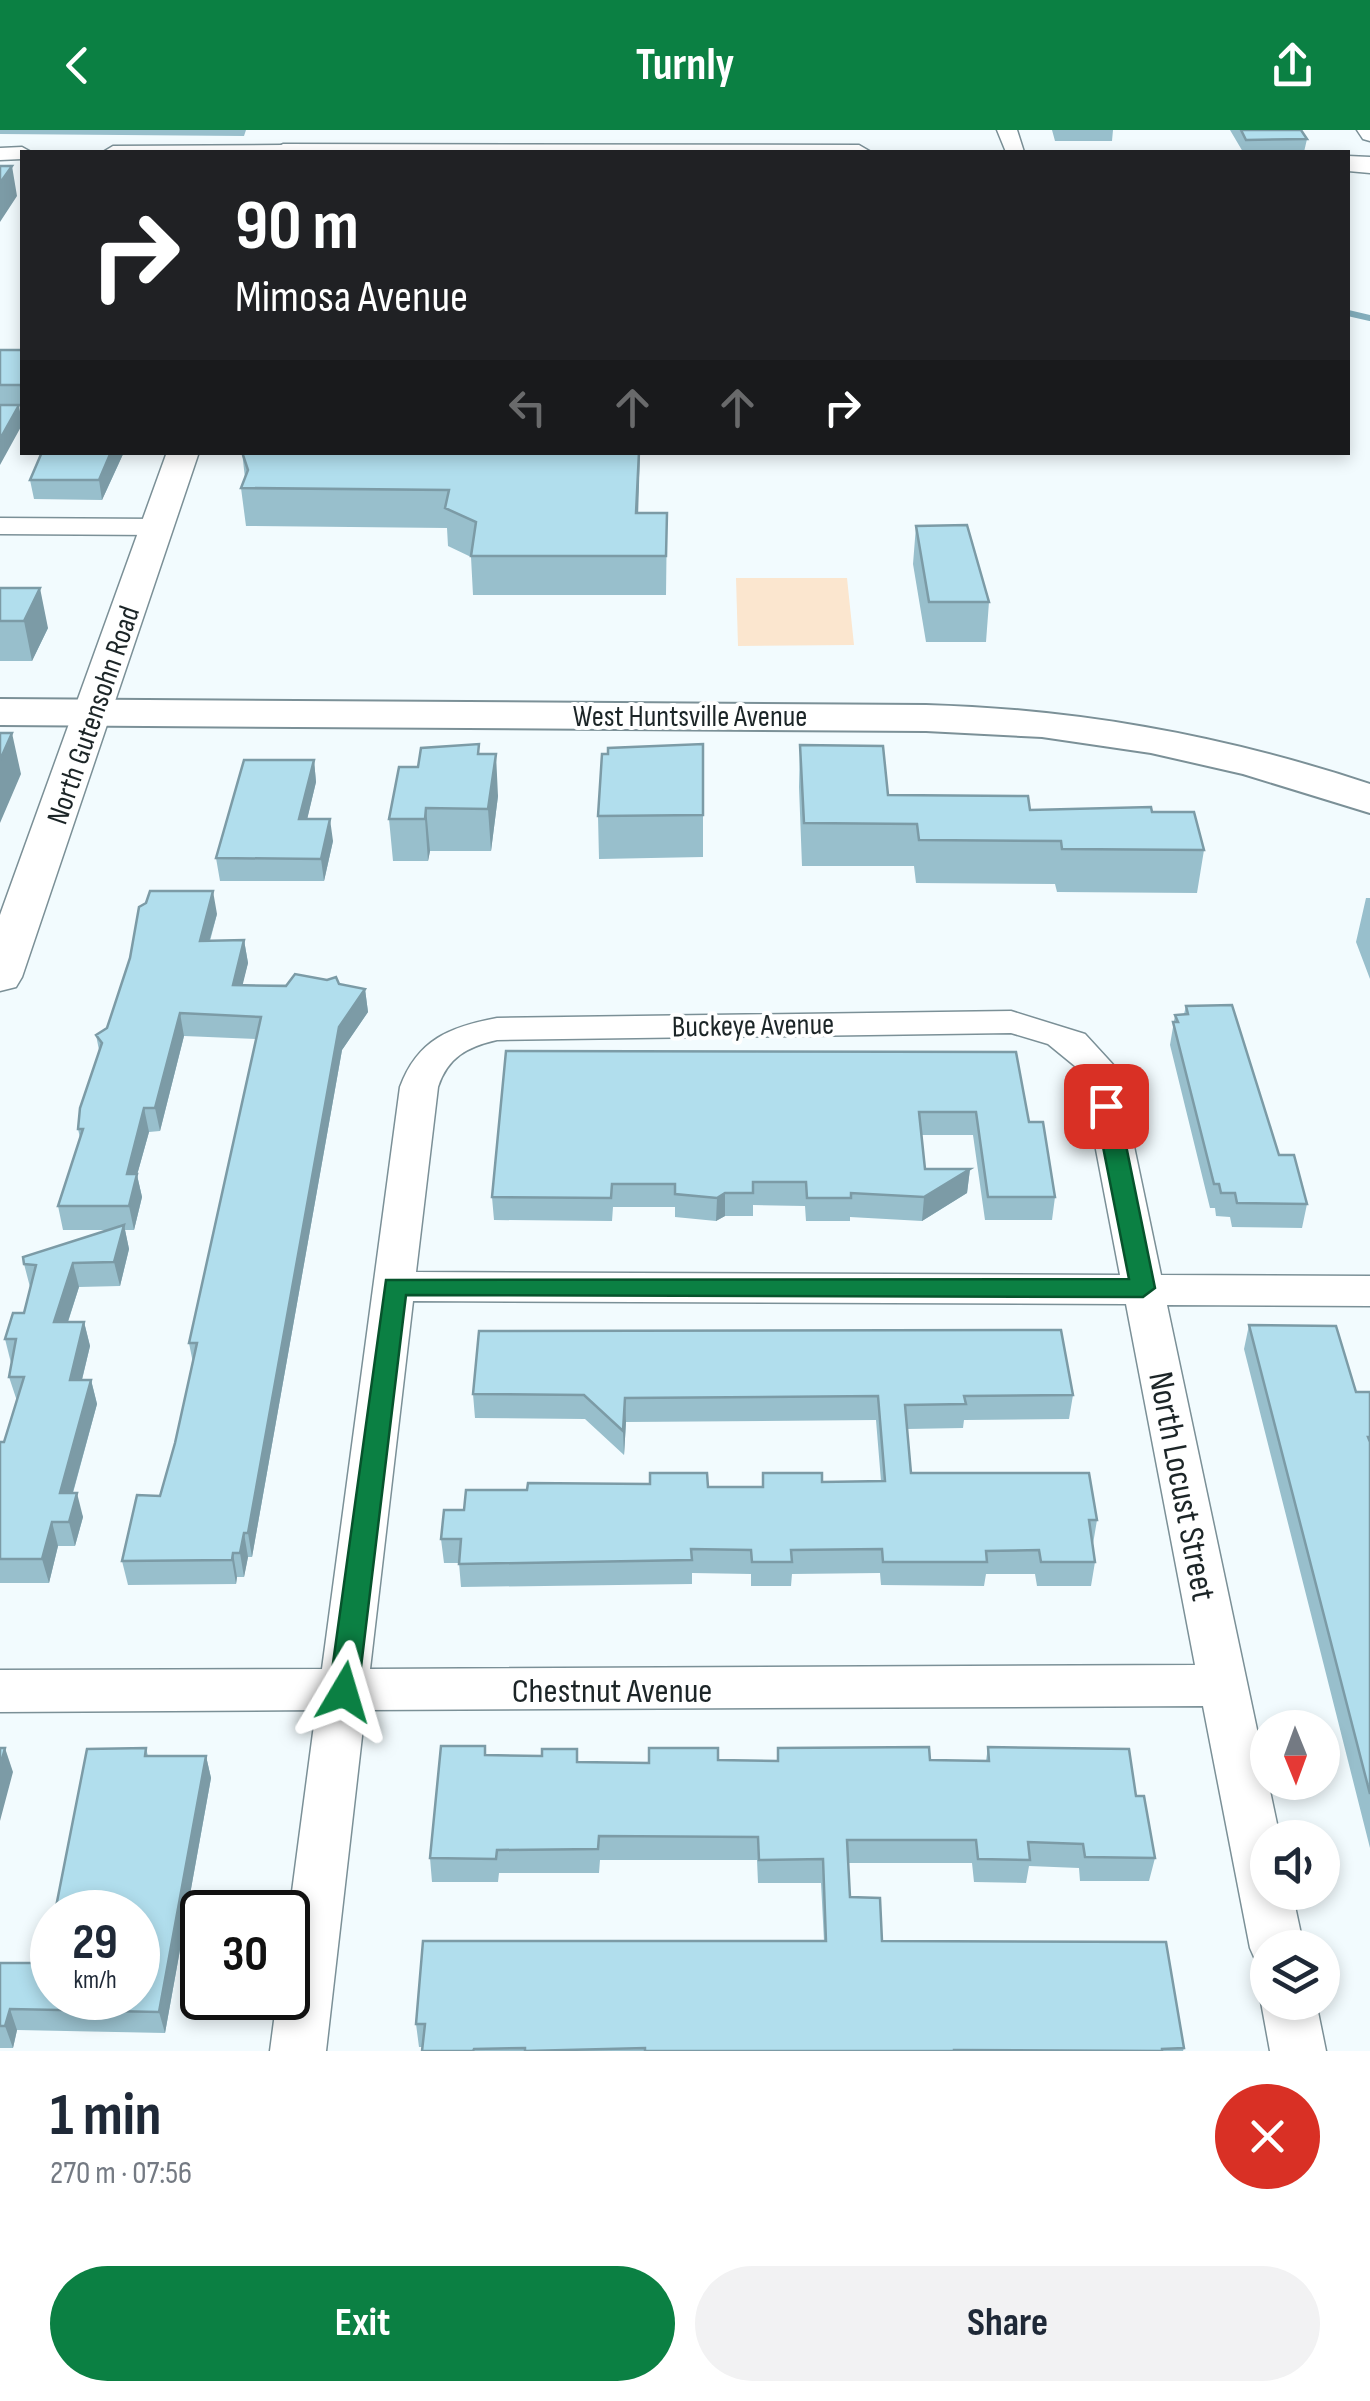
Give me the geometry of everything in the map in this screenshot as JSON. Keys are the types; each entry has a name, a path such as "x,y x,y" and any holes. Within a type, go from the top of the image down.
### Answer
{"main road":[{"name":"West Huntsville Avenue","path":"0,712 958,718 1066,724 1180,742 1289,771 1370,800"}],"street":[{"name":"North Gutensohn Road","path":"0,977 96,712 182,455"},
{"path":"0,526 158,527"},
{"name":"Buckeye Avenue","path":"394,1286 420,1087 426,1065 438,1046 497,1029 616,1027 1011,1022 1068,1038"},
{"name":"North Locust Street","path":"1068,1038 1087,1052 1099,1070 1272,1930"},
{"path":"298,2051 394,1286 1370,1291"},
{"name":"Chestnut Avenue","path":"0,1691 1223,1684"},
{"path":"1292,2020 1298,2051"}],"shaded area":[{"path":"736,578 847,578 854,645 738,646"}],"building":[{"path":"1241,130 1301,130 1307,139 1246,140"},
{"path":"0,166 12,166 0,183"},
{"path":"0,350 20,350 20,385 0,385"},
{"path":"0,405 19,405 0,439"},
{"path":"41,455 110,455 99,480 30,480"},
{"path":"243,455 639,455 636,513 667,513 666,556 471,556 476,522 445,508 449,490 241,488 248,470"},
{"path":"967,525 989,602 929,602 916,526"},
{"path":"0,588 40,588 24,621 0,621"},
{"path":"0,733 12,733 0,760"},
{"path":"479,744 478,754 496,754 488,809 426,808 425,819 389,819 399,767 418,767 421,748"},
{"path":"703,744 703,815 598,816 602,754 608,754 608,748"},
{"path":"800,745 883,746 888,795 1028,796 1030,810 1151,807 1152,812 1194,812 1204,850 1062,849 1061,841 919,840 917,824 804,823"},
{"path":"244,760 314,760 299,819 330,819 321,859 216,858"},
{"path":"150,891 213,891 200,941 244,940 233,985 286,986 295,974 327,980 336,977 339,984 365,989 339,1027 248,1533 244,1533 240,1553 233,1553 232,1560 122,1561 137,1495 160,1496 175,1443 197,1343 189,1343 261,1017 180,1013 155,1108 144,1108 127,1174 137,1174 129,1206 58,1206 83,1129 78,1129 80,1108 102,1043 96,1035 107,1028 130,958 139,907 146,903"},
{"path":"1232,1005 1279,1155 1294,1155 1307,1204 1237,1203 1235,1193 1221,1193 1219,1184 1214,1184 1173,1022 1178,1022 1175,1015 1188,1014 1186,1006"},
{"path":"506,1051 1016,1052 1029,1122 1043,1122 1055,1197 988,1197 976,1112 919,1112 925,1169 970,1169 924,1197 851,1193 851,1198 807,1198 806,1182 753,1182 753,1193 725,1193 717,1198 675,1194 675,1184 612,1184 611,1198 492,1197"},
{"path":"124,1225 114,1262 73,1263 54,1322 84,1322 70,1380 91,1380 60,1493 77,1493 69,1522 52,1522 42,1559 0,1559 0,1442 4,1442 24,1377 9,1377 16,1339 5,1339 13,1313 24,1313 36,1265 24,1264 23,1257"},
{"path":"1249,1325 1336,1326 1356,1392 1370,1392 1370,1794"},
{"path":"1061,1330 1073,1395 964,1396 966,1404 905,1405 911,1473 1089,1473 1097,1520 1089,1520 1095,1562 1041,1562 1039,1550 986,1551 987,1562 883,1562 882,1549 791,1550 792,1562 752,1562 751,1550 691,1549 692,1560 459,1564 461,1539 441,1539 444,1510 464,1510 466,1490 527,1490 528,1483 650,1484 650,1473 707,1473 708,1487 763,1487 763,1473 822,1473 822,1482 885,1481 878,1396 625,1398 623,1431 584,1395 473,1394 479,1331"},
{"path":"441,1746 485,1746 485,1755 542,1756 542,1749 577,1749 577,1762 649,1763 649,1748 718,1748 718,1760 778,1761 778,1748 929,1747 930,1760 989,1761 988,1747 1129,1749 1136,1796 1144,1796 1155,1858 1085,1857 1083,1844 1028,1842 1030,1860 978,1859 976,1840 847,1840 850,1897 880,1898 882,1941 1166,1942 1184,2048 422,2051 425,2024 416,2024 423,1941 826,1941 823,1859 759,1860 758,1837 599,1836 598,1849 497,1850 496,1859 430,1858"},
{"path":"146,1748 145,1756 206,1756 160,2007 160,1890 59,1890 87,1749"},
{"path":"0,1963 30,1963 30,2009 10,2009 5,2026 0,2026"}],"waterway":[{"path":"1350,313 1370,318"}],"route":[{"path":"344,1692 394,1286 1143,1288 1106,1106"}]}
